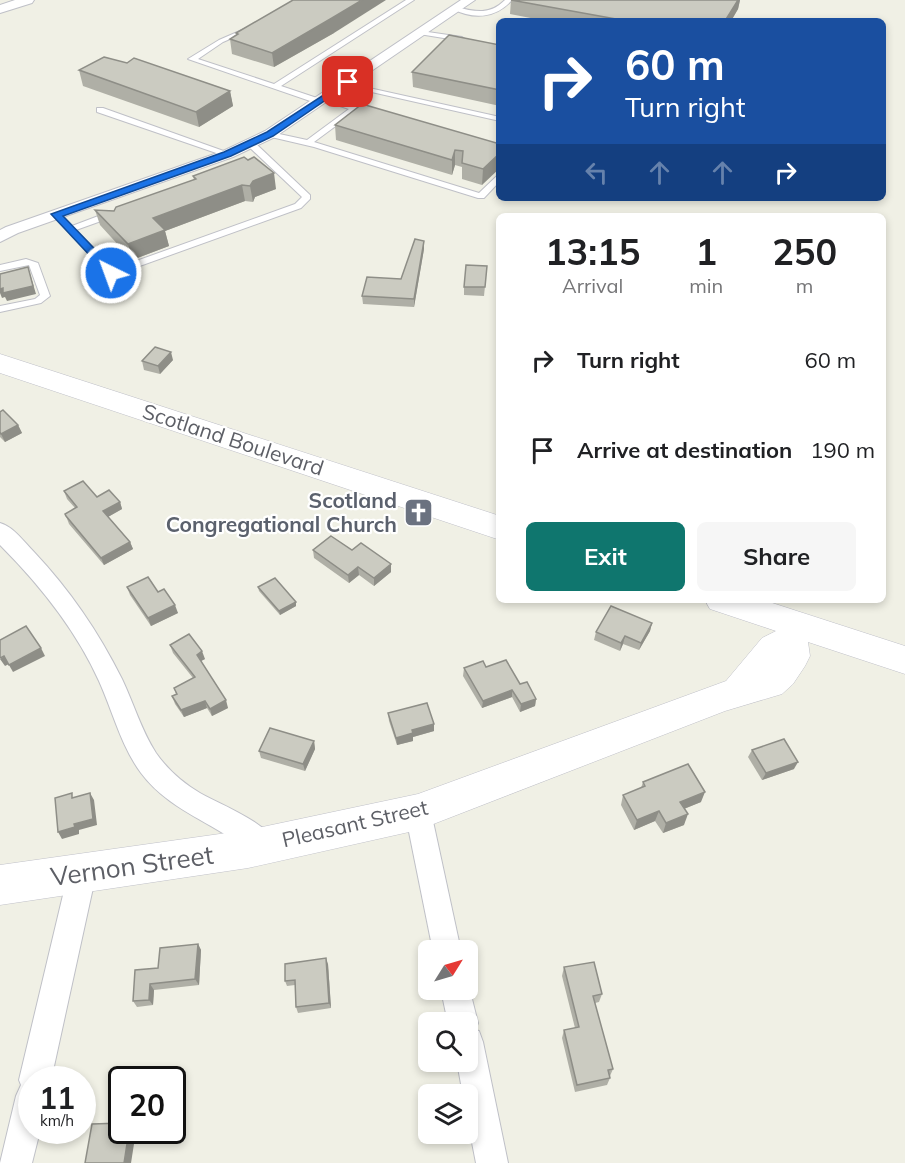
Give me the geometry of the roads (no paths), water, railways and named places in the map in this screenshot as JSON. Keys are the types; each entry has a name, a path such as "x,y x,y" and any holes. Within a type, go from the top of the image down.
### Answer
{"main road":[{"name":"Scotland Boulevard","path":"0,363 496,527"},
{"path":"729,603 795,632 905,660"},
{"name":"Pleasant Street","path":"264,846 418,812 739,690 757,688 780,674 793,656 795,632"},
{"name":"Vernon Street","path":"0,885 264,846"}],"street":[{"path":"0,9 28,0"},
{"path":"0,237 56,214 228,154 270,134 422,33 461,3"},
{"name":"Pleasant Street","path":"0,531 38,570 76,621 105,669 146,760 158,775 189,801 231,823 264,846"},
{"path":"418,812 445,940"},
{"path":"38,1066 82,874"},
{"path":"474,1072 492,1163"},
{"path":"16,1163 21,1144"}],"lane":[{"path":"275,87 411,0"},
{"path":"461,3 490,15 500,10 509,0"},
{"path":"262,21 221,41 192,59 275,87 377,115"},
{"path":"422,33 466,40"},
{"path":"345,84 496,118"},
{"path":"308,143 355,108"},
{"path":"100,110 228,154"},
{"path":"270,134 308,143 481,196 496,179"},
{"path":"56,214 111,273 298,206 307,197 250,143"},
{"path":"256,162 266,158"},
{"path":"71,228 125,209"},
{"path":"0,268 26,262 33,263 45,296 38,301 0,309"},
{"path":"0,276 35,268"}],"place":[{"name":"Scotland Congregational Church","path":"418,513"}]}
